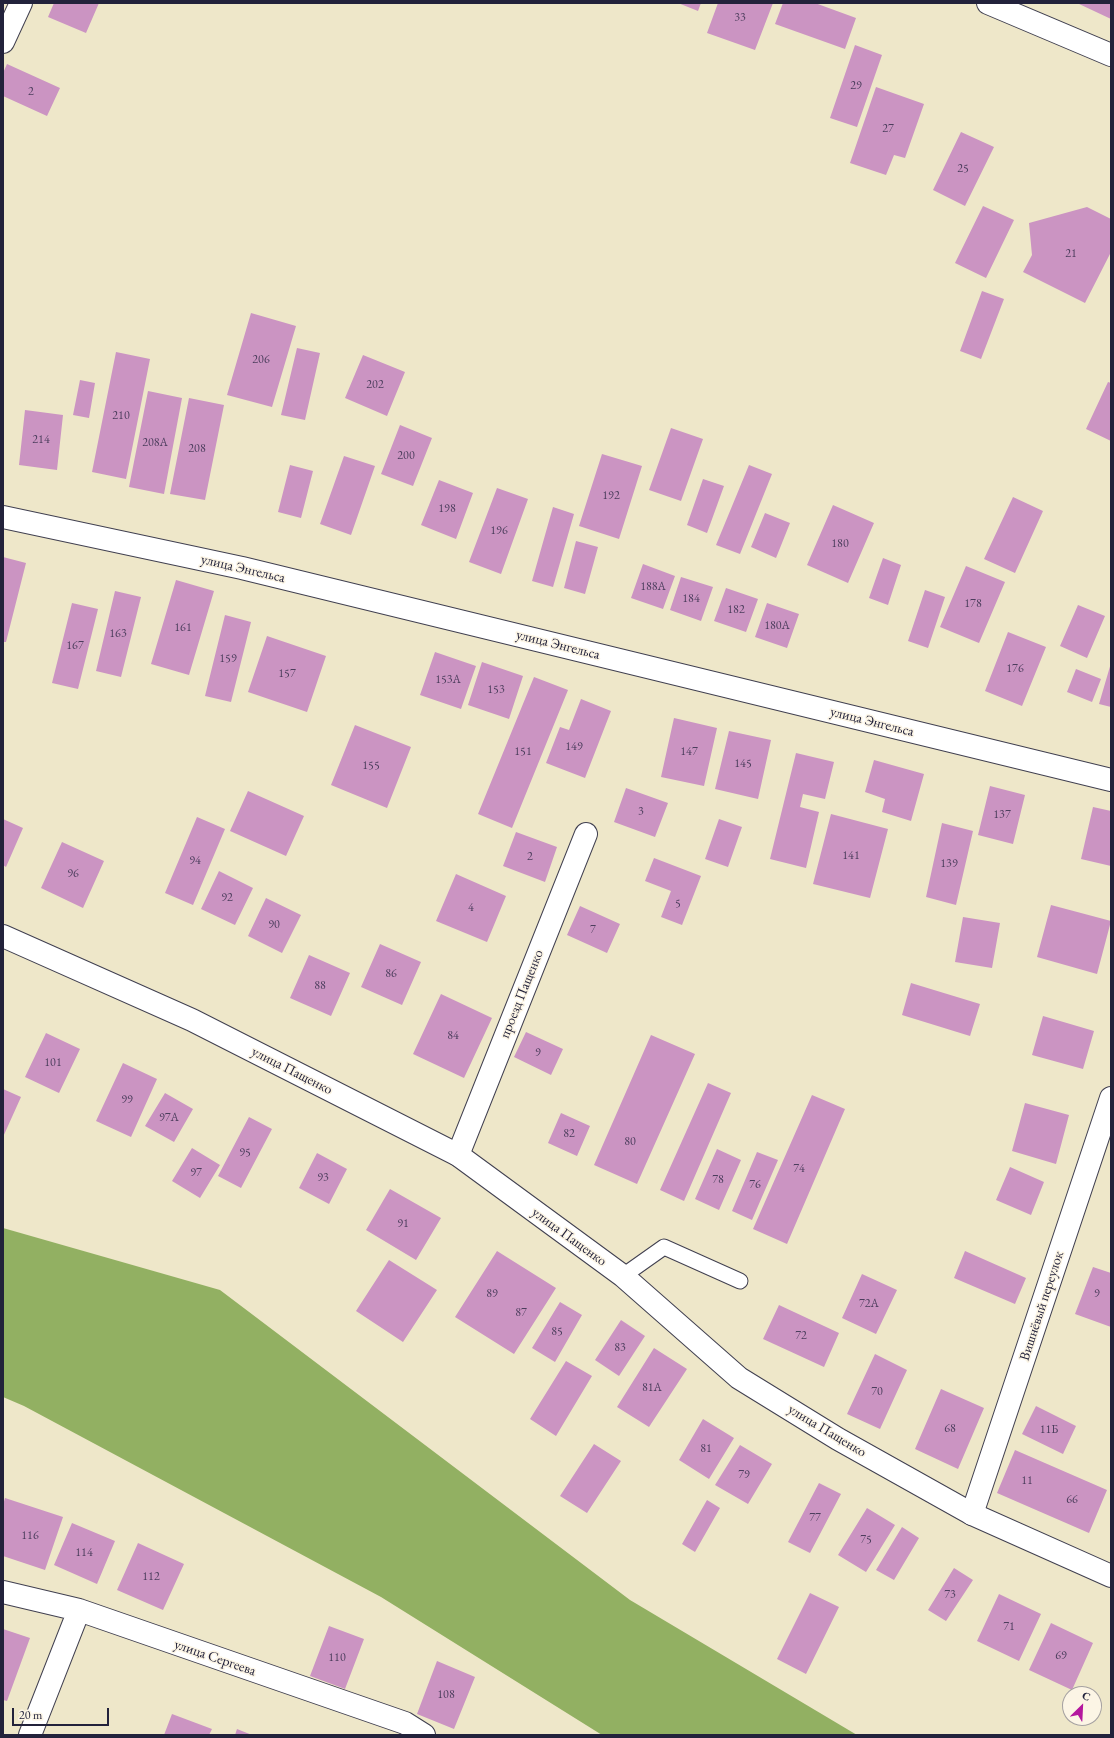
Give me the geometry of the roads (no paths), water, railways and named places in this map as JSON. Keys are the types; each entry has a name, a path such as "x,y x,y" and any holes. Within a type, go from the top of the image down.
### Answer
{"street":[{"path":"3,42 21,3"},
{"path":"988,3 1111,55"},
{"name":"улица Энгельса","path":"3,517 242,568 1111,780"},
{"name":"проезд Пащенко","path":"458,1155 586,834"},
{"name":"улица Пащенко","path":"3,936 192,1020 458,1155 623,1276 739,1378 838,1439 972,1514 1111,1576"},
{"name":"Вишнёвый переулок","path":"972,1514 1111,1099"},
{"name":"улица Сергеева","path":"3,1592 78,1610 405,1723 424,1735"},
{"path":"30,1735 78,1610"}],"lane":[{"path":"623,1276 664,1247 740,1281"}]}
